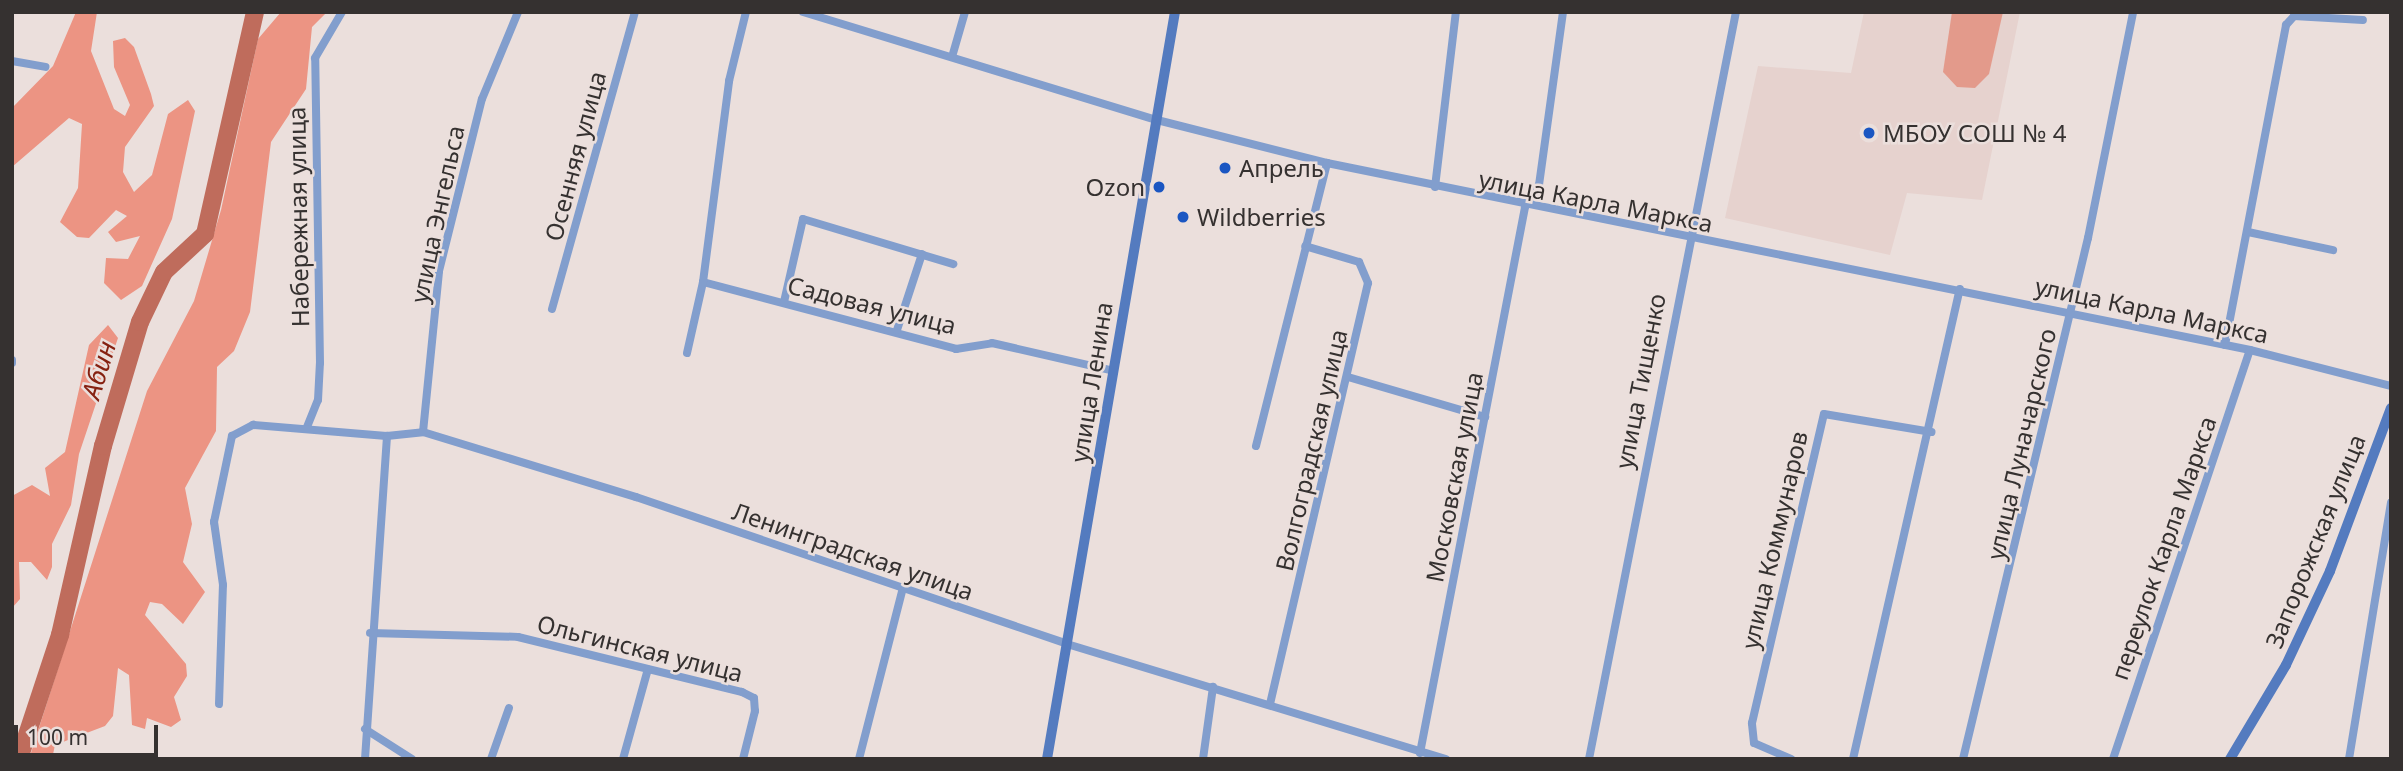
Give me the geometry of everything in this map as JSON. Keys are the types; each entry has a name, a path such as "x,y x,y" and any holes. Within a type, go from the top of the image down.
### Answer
{"main road":[{"name":"улица Ленина","path":"1048,759 1175,12"},
{"name":"Запорожская улица","path":"2230,759 2286,665 2330,571 2391,408"}],"street":[{"name":"Набережная улица","path":"307,428 318,400 320,363 315,58 342,12"},
{"name":"улица Энгельса","path":"423,432 439,271 482,99 519,12"},
{"name":"Осенняя улица","path":"552,309 635,12"},
{"path":"687,353 703,282 729,81 746,12"},
{"name":"улица Карла Маркса","path":"803,12 1157,120 1327,163 1525,207 2071,312 2250,350 2391,386"},
{"path":"952,57 965,12"},
{"path":"1435,187 1456,12"},
{"name":"Московская улица","path":"1420,754 1525,207 1539,185 1563,12"},
{"name":"улица Тищенко","path":"1589,759 1687,239 1736,12"},
{"name":"улица Луначарского","path":"1963,759 2071,312 2133,12"},
{"path":"2225,345 2286,25 2294,16 2363,20"},
{"path":"12,61 45,67"},
{"path":"1256,446 1327,163"},
{"path":"784,302 803,219 953,264"},
{"path":"2248,232 2333,250"},
{"name":"Волгоградская улица","path":"1270,704 1348,377 1366,270 1305,246"},
{"path":"897,330 922,254"},
{"name":"Садовая улица","path":"703,282 897,330 956,349 992,343 1114,371"},
{"path":"1853,759 1931,432 1960,289"},
{"name":"переулок Карла Маркса","path":"2112,759 2250,350"},
{"path":"1348,377 1485,417"},
{"name":"улица Коммунаров","path":"1791,759 1754,743 1752,723 1824,414 1931,432"},
{"name":"Ленинградская улица","path":"219,704 223,585 214,522 226,449 240,426 307,428 387,436 423,432 903,588 1067,645 1270,704 1420,754 1446,759"},
{"path":"365,759 370,633 387,436"},
{"path":"2349,759 2391,502"},
{"path":"859,759 903,588"},
{"name":"Ольгинская улица","path":"370,633 518,637 754,698 743,759"},
{"path":"623,759 648,669"},
{"path":"1203,759 1213,687"},
{"path":"491,759 509,708"},
{"path":"365,729 412,759"}],"shaded area":[{"path":"76,12 97,12 91,51 114,109 125,116 130,105 114,67 113,41 125,38 134,47 151,94 154,106 125,147 123,172 134,192 152,175 168,114 188,100 195,111 172,219 142,286 121,300 104,283 106,258 128,259 140,236 116,242 108,232 127,216 116,210 89,238 77,237 60,222 78,188 82,124 69,118 12,167 12,108 53,66"},
{"path":"281,12 327,12 312,27 306,89 271,142 250,312 234,351 217,367 216,431 185,488 192,524 183,562 205,592 183,624 162,604 150,602 145,615 186,664 187,676 174,697 181,720 171,727 147,718 145,729 132,725 129,675 118,668 113,716 105,726 55,745 52,759 29,759 147,391 194,301 221,210 258,39"},
{"name":"МБОУ СОШ № 4","path":"1864,12 2020,12 1982,200 1907,193 1890,255 1725,218 1758,66 1851,73"},
{"path":"1952,12 2003,12 1989,74 1975,88 1957,87 1943,72"},
{"path":"108,325 118,338 79,454 71,505 52,544 52,567 47,580 31,562 19,562 20,599 12,608 12,496 32,485 50,496 45,468 65,452 89,345"}],"waterway":[{"name":"Абин","path":"19,759 60,635 103,446 140,322 164,272 205,234 255,12"}],"place":[{"name":"МБОУ СОШ № 4","path":"1869,133"},
{"name":"Апрель","path":"1225,168"},
{"name":"Ozon","path":"1159,187"},
{"name":"Wildberries","path":"1183,217"}]}
